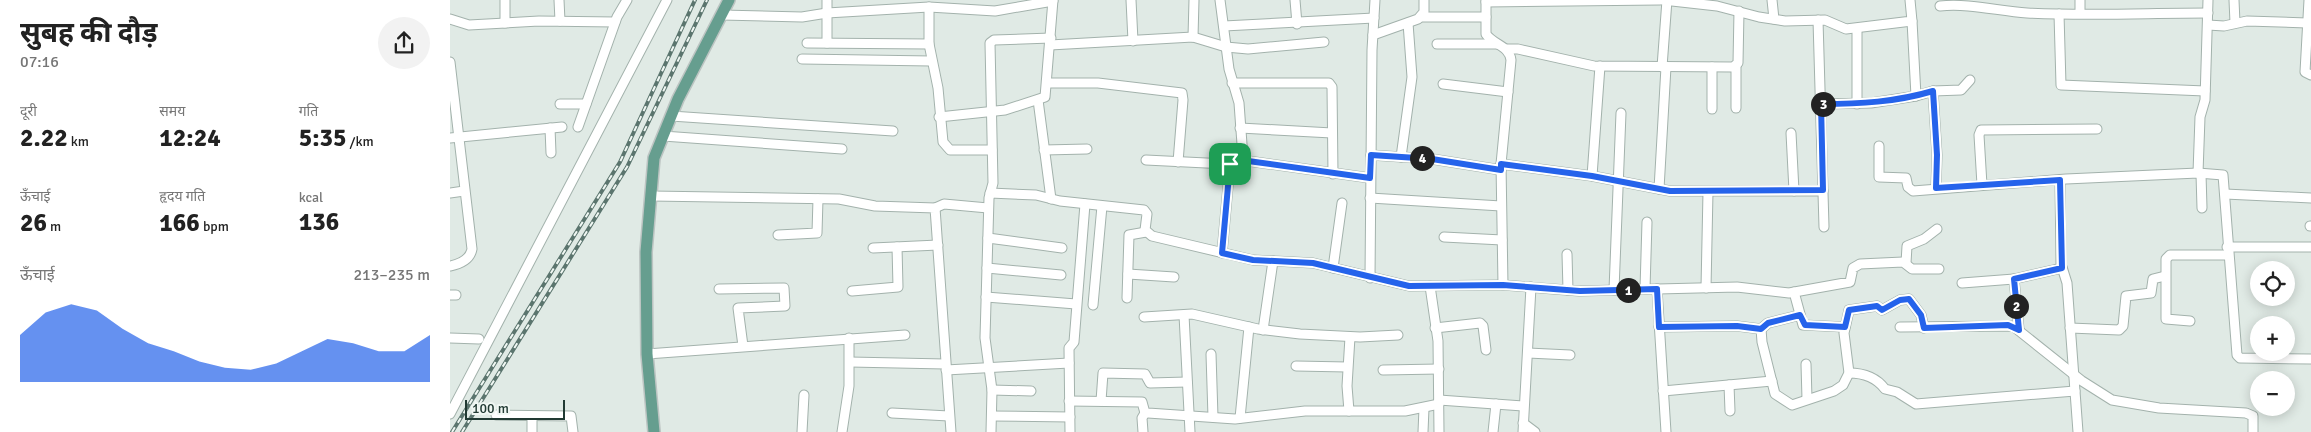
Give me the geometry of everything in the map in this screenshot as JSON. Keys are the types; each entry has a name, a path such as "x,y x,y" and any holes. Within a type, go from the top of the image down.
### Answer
{"main road":[{"path":"654,432 647,354 646,252 654,158 671,116 729,0"}],"street":[{"path":"505,0 505,23"},
{"path":"559,0 560,21"},
{"path":"578,127 615,22 627,0"},
{"path":"450,414 667,0"},
{"path":"827,0 827,43"},
{"path":"721,15 802,17 911,4 928,7 939,3 995,11 1053,0 1048,83 1045,97 1005,110 939,117"},
{"path":"1131,0 1133,41"},
{"path":"1192,37 1194,0"},
{"path":"1220,0 1232,83 1239,104 1243,158"},
{"path":"1295,0 1297,24"},
{"path":"1370,278 1370,178 1375,0"},
{"path":"1422,17 1424,0"},
{"path":"1659,189 1667,0"},
{"path":"1503,285 1501,167 1511,60 1510,54 1486,34 1486,1 1667,0 1717,3 1739,11 1774,19 1818,20 1830,22 1846,29 1912,21"},
{"path":"1772,0 1774,19"},
{"path":"1910,0 1916,96"},
{"path":"2080,0 2080,13"},
{"path":"2202,208 2200,118 2205,91 2208,0"},
{"path":"2234,0 2235,23"},
{"path":"2309,0 2307,23 2308,64 2305,72 2311,75"},
{"path":"1940,6 1962,4 1972,8 2060,14 2208,13"},
{"path":"928,7 928,44 938,88 939,117 943,142 950,150 992,150"},
{"path":"1736,108 1739,11"},
{"path":"2060,14 2061,85 2205,91"},
{"path":"1373,35 1422,17 1486,17"},
{"path":"1224,26 1297,24 1374,18"},
{"path":"450,19 468,26 560,21 615,22"},
{"path":"1818,20 1824,227"},
{"path":"2208,25 2224,26 2247,21 2307,23"},
{"path":"1401,157 1412,77 1408,23"},
{"path":"1856,29 1857,104"},
{"path":"991,432 992,390 986,346 986,297 988,208 993,183 990,112 991,41 1133,41 1192,37 1226,47 1257,49 1324,42"},
{"path":"807,43 928,44"},
{"path":"1437,44 1518,49 1600,66 1736,66"},
{"path":"802,59 931,61"},
{"path":"450,62 454,137 464,191 472,253 463,262 450,266"},
{"path":"1592,176 1600,66"},
{"path":"1712,67 1712,110"},
{"path":"1821,104 1857,104 1916,96 1933,91 1961,90 1970,80"},
{"path":"1048,83 1098,83 1182,93 1178,162"},
{"path":"1232,83 1330,83 1332,87 1333,174"},
{"path":"1443,84 1508,92"},
{"path":"1933,91 1937,155 1936,188"},
{"path":"1038,100 1051,199"},
{"path":"560,104 586,104"},
{"path":"1614,290 1621,113"},
{"path":"671,116 893,131"},
{"path":"454,137 562,127"},
{"path":"550,128 551,153"},
{"path":"1240,128 1332,133"},
{"path":"1982,186 1979,135 1981,130 2097,129"},
{"path":"1792,133 1794,190"},
{"path":"663,136 842,149"},
{"path":"1879,146 1880,178 1906,178 1908,187 1913,191 2060,180 2200,173 2223,175 2238,357 2311,359"},
{"path":"1044,150 1087,149"},
{"path":"1371,155 1432,159 1592,176 1659,189 1708,192 1823,190"},
{"path":"1243,158 1248,161 1370,178"},
{"path":"1146,160 1230,164 1243,158"},
{"path":"1222,253 1230,164"},
{"path":"2060,180 2062,268 2067,283 2078,432"},
{"path":"450,193 464,191"},
{"path":"1706,288 1708,192"},
{"path":"990,193 1036,195 1085,204 1144,210 1147,214 1146,232"},
{"path":"2225,194 2311,198"},
{"path":"651,196 839,199 890,207 935,208 944,204 988,208"},
{"path":"1370,198 1501,206"},
{"path":"778,235 817,233 818,199"},
{"path":"1333,268 1342,203"},
{"path":"1070,432 1069,348 1074,342 1085,204"},
{"path":"1093,305 1102,206"},
{"path":"935,208 951,432"},
{"path":"1645,289 1647,222"},
{"path":"1906,263 1907,246 1924,240 1937,229"},
{"path":"1127,298 1129,235 1146,232 1152,236 1253,260 1313,263 1409,286 1503,285 1568,290 1736,287 1775,292 1794,292 1850,282 1856,265 1906,263 1912,269 1939,269"},
{"path":"1444,237 1502,240"},
{"path":"988,238 1062,248"},
{"path":"873,248 938,245"},
{"path":"852,291 898,288 898,247"},
{"path":"2190,321 2166,319 2166,259 2170,255 2311,247"},
{"path":"1567,254 1568,290"},
{"path":"1263,330 1273,261"},
{"path":"987,268 1061,275"},
{"path":"1962,283 2014,279 2062,268"},
{"path":"1128,274 1174,277"},
{"path":"2070,328 2122,329 2126,296 2151,293 2153,279 2165,276"},
{"path":"2014,279 2019,330"},
{"path":"1430,286 1438,341 1439,432"},
{"path":"1531,287 1523,427 1534,432"},
{"path":"719,289 784,288 785,306 738,308 743,346"},
{"path":"1657,289 1666,432"},
{"path":"1794,292 1800,315 1805,325 1845,327"},
{"path":"986,297 1076,304"},
{"path":"1761,329 1772,382 1777,396 1792,405 1839,388 1849,372 1844,337 1849,310 1877,306 1882,310 1900,300 1909,299 1921,315 1924,328"},
{"path":"1184,315 1190,432"},
{"path":"1659,327 1737,326 1761,329 1768,323 1800,315"},
{"path":"1144,317 1200,316 1263,330 1350,337 1398,335"},
{"path":"1435,328 1480,323 1483,326 1486,350"},
{"path":"1900,327 2008,325 2019,330 2101,394 2120,402 2159,408 2246,413 2253,416 2253,432"},
{"path":"1240,418 1249,327"},
{"path":"647,354 905,335"},
{"path":"1348,411 1347,366 1350,337"},
{"path":"450,338 479,339"},
{"path":"842,432 843,413 849,386 849,338"},
{"path":"1528,353 1570,355"},
{"path":"1211,354 1214,418"},
{"path":"850,362 946,367 1069,363"},
{"path":"1806,364 1807,399"},
{"path":"1296,366 1347,366"},
{"path":"1383,370 1439,369"},
{"path":"1849,372 1868,375 1881,382 1885,389 1897,392 1916,404 2075,392"},
{"path":"1100,401 1103,373 1145,374 1150,383 1187,382"},
{"path":"1663,391 1772,382"},
{"path":"1729,385 1730,411"},
{"path":"992,390 1031,391"},
{"path":"802,432 804,395"},
{"path":"1069,401 1142,402 1145,413 1142,418 1143,432"},
{"path":"1145,413 1240,418 1305,411 1405,411 1424,408 1439,402 1523,406"},
{"path":"1493,432 1496,404"},
{"path":"1423,432 1424,408"},
{"path":"892,413 949,416"},
{"path":"496,415 570,416 573,432"},
{"path":"532,416 532,432"},
{"path":"992,416 1070,417"}],"railway":[{"path":"452,432 620,162 695,0"},
{"path":"462,432 627,167 707,0"}],"route":[{"path":"1933,91 1937,155 1936,188 2060,180 2062,268 2014,279 2019,330 2014,326 2008,325 1924,328 1921,315 1912,300 1909,299 1900,300 1895,305 1882,310 1877,306 1849,310 1845,327 1805,325 1802,324 1800,315 1768,323 1761,329 1737,326 1659,327 1657,289 1580,291 1503,285 1409,286 1313,263 1253,260 1222,253 1230,164 1243,158 1248,161 1370,178 1371,155 1432,159 1501,170 1501,164 1592,176 1670,191 1823,190 1821,104 1871,104 1933,91"}]}
